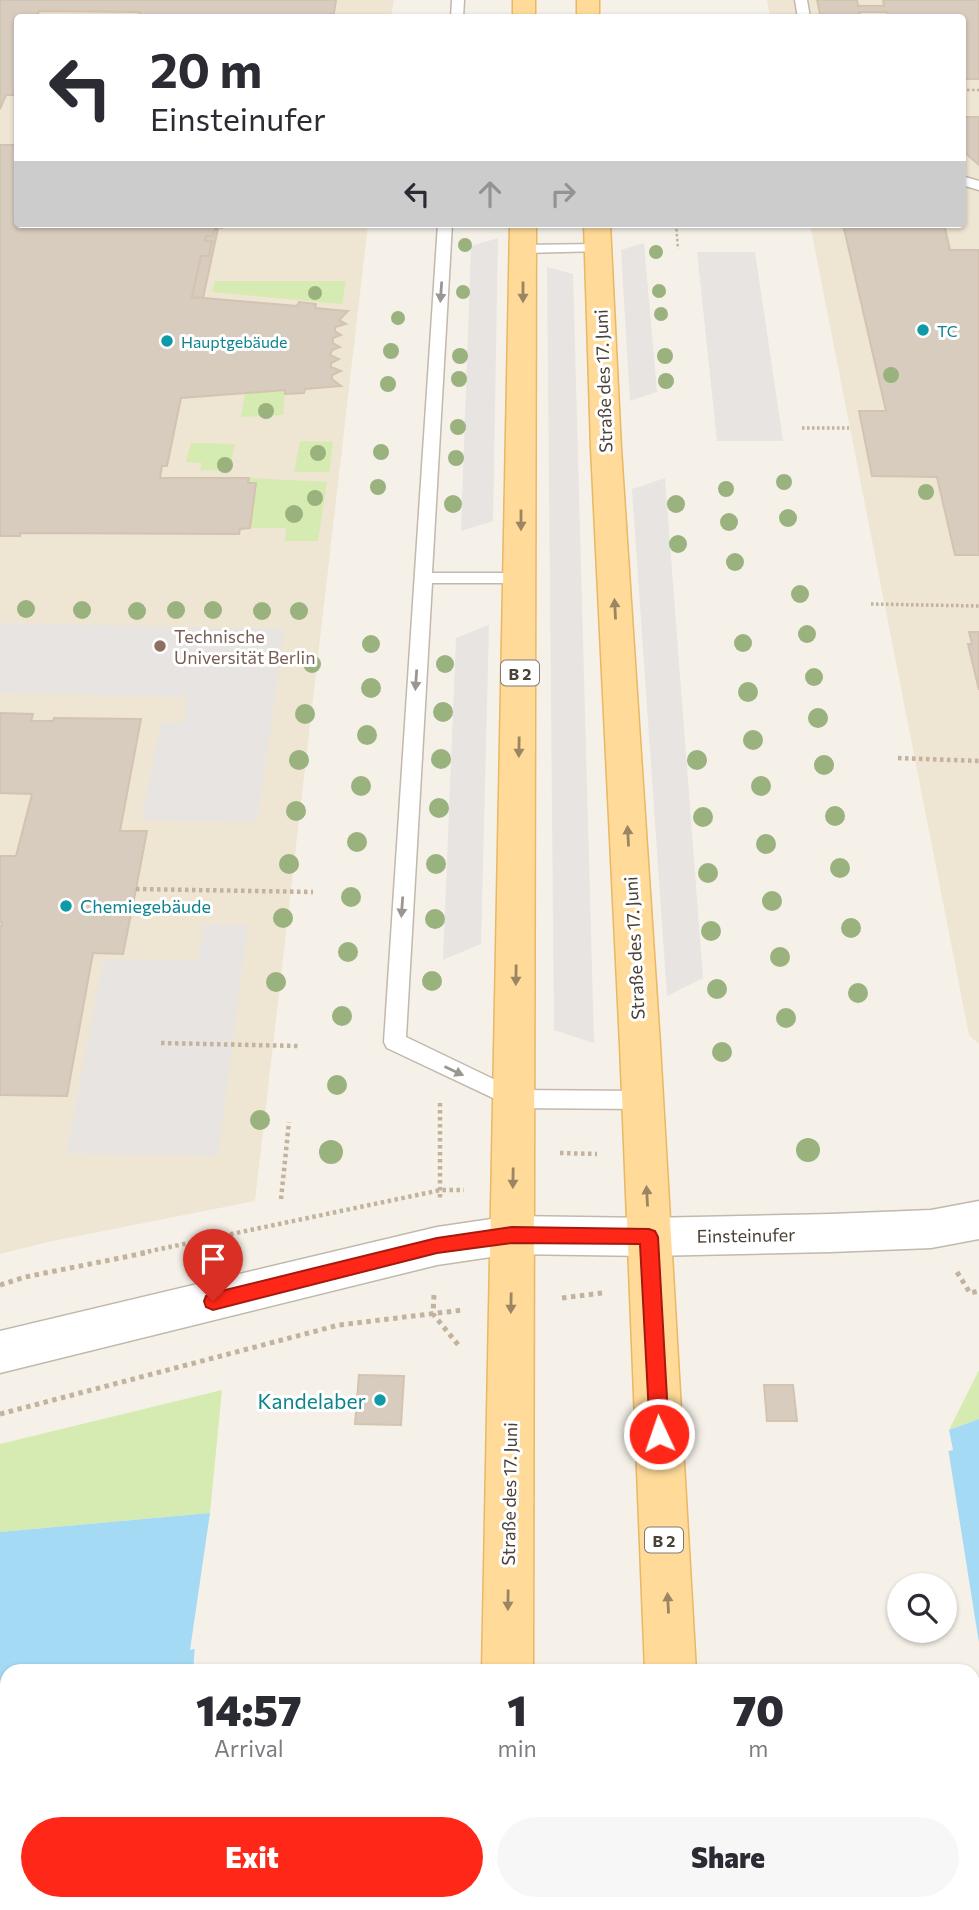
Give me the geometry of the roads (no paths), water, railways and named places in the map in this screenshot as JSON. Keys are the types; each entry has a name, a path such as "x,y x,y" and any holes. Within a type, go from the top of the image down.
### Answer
{"main road":[{"name":"Straße des 17. Juni","path":"507,1664 523,236"},
{"name":"Straße des 17. Juni","path":"597,236 606,462 671,1664"}],"street":[{"name":"Einsteinufer","path":"0,1352 437,1246 512,1235 649,1237 931,1229 979,1220"}],"lane":[{"path":"445,228 395,1042 514,1099 642,1100"},
{"path":"523,236 597,236"},
{"path":"423,578 521,578"}],"water":[{"path":"979,1419 979,1664 0,1664 0,1532 210,1513 190,1650 734,1503 953,1450 949,1430"}],"place":[{"name":"TC","path":"923,330"},
{"name":"Hauptgebäude","path":"167,341"},
{"name":"Technische Universität Berlin","path":"160,646"},
{"name":"Chemiegebäude","path":"66,906"},
{"name":"Kandelaber","path":"380,1400"}]}
